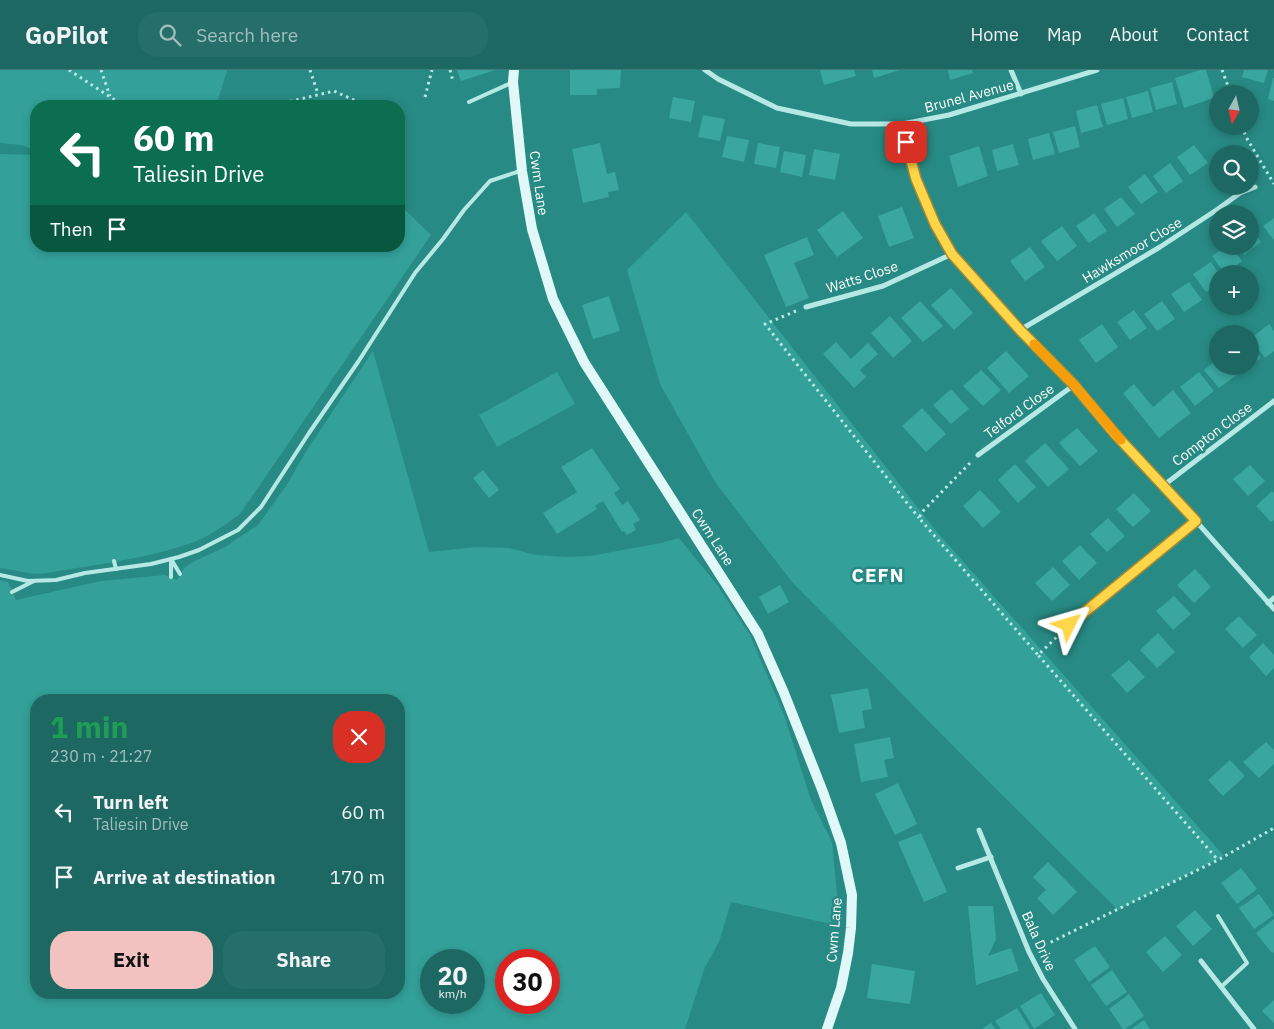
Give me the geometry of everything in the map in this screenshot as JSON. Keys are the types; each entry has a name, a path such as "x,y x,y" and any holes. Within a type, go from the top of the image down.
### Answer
{"street":[{"name":"Cwm Lane","path":"514,70 513,82 522,171 532,229 553,299 584,362 758,634 784,693 841,843 852,895 848,953 841,988 828,1029"},
{"name":"Brunel Avenue","path":"705,70 712,72 718,80 776,108 851,124 902,124 949,115 1097,70"},
{"path":"1011,70 1021,94"},
{"path":"902,124 916,179 935,224 952,254 1020,330 1074,385 1116,435 1164,485 1274,609"},
{"name":"Hawksmoor Close","path":"1020,330 1160,247 1237,195"},
{"name":"Watts Close","path":"806,307 883,286 952,254"},
{"name":"Telford Close","path":"978,455 1074,385"},
{"name":"Compton Close","path":"1164,485 1274,401"},
{"path":"1069,625 1196,521"},
{"path":"1268,603 1274,598"},
{"name":"Bala Drive","path":"979,830 1029,952 1043,979 1076,1029"},
{"path":"958,868 991,857"},
{"path":"1201,961 1254,1029"}],"lane":[{"path":"470,102 513,82"},
{"path":"0,575 28,581 56,580 151,564 199,550 238,530 261,507 416,273 464,210 490,181 522,171"},
{"path":"171,559 180,574"},
{"path":"171,559 171,577"},
{"path":"114,561 116,569"},
{"path":"12,592 36,580"},
{"path":"1218,916 1247,963 1221,988"}],"path":[{"path":"68,70 115,100"},
{"path":"101,70 110,97"},
{"path":"310,70 318,94"},
{"path":"425,97 432,70"},
{"path":"450,70 454,81"},
{"path":"1222,70 1228,85"},
{"path":"294,100 334,91 354,100"},
{"path":"1245,135 1274,184"},
{"path":"806,307 765,324 919,518 1218,860"},
{"path":"919,518 922,512 978,455"},
{"path":"1038,655 1069,625"},
{"path":"1029,952 1218,860 1274,828"}],"green space":[{"path":"0,70 227,70 218,100 30,100 30,148 22,145 0,143"},
{"path":"0,154 30,155 30,252 405,252 405,210 431,235 240,514 200,539 159,553 48,573 34,574 0,568"},
{"path":"686,212 937,532 1224,856 1118,910 792,582 715,482 660,384 627,270"},
{"path":"373,351 429,552 476,547 509,548 536,555 590,556 679,538 718,586 750,635 784,715 811,800 832,842 840,926 731,902 719,942 705,967 685,1029 0,1029 0,580 8,582 16,600 101,581 165,575 177,580 184,568 225,547 258,525 286,486 307,450"},
{"path":"557,372 575,404 497,447 479,415"}],"building":[{"path":"457,70 495,70 461,81"},
{"path":"570,70 621,70 620,88 597,89 597,95 570,95"},
{"path":"820,70 854,70 856,76 824,85"},
{"path":"872,70 900,70 874,78"},
{"path":"948,70 972,70 973,73 950,80"},
{"path":"1206,70 1210,85 1209,100 1184,108 1175,78"},
{"path":"1244,70 1268,70 1264,83 1242,77"},
{"path":"1274,78 1274,101 1268,99"},
{"path":"1172,82 1177,104 1156,110 1150,88"},
{"path":"1148,91 1153,112 1132,118 1126,97"},
{"path":"673,97 695,101 691,122 669,118"},
{"path":"1123,98 1128,119 1107,125 1101,104"},
{"path":"1097,105 1103,127 1081,133 1076,111"},
{"path":"703,115 725,119 720,141 698,137"},
{"path":"1075,126 1080,147 1059,153 1053,132"},
{"path":"1049,133 1055,154 1033,160 1028,139"},
{"path":"727,136 749,140 744,162 722,157"},
{"path":"600,143 607,174 615,172 619,190 608,192 609,197 583,203 572,149"},
{"path":"758,143 780,147 776,168 754,164"},
{"path":"1013,144 1019,165 997,171 992,150"},
{"path":"1194,145 1208,163 1190,175 1177,157"},
{"path":"979,146 988,176 958,187 949,156"},
{"path":"814,149 840,154 835,180 809,175"},
{"path":"784,151 806,155 802,177 780,172"},
{"path":"1170,163 1183,181 1166,193 1153,176"},
{"path":"1145,174 1158,192 1141,204 1128,187"},
{"path":"1121,197 1135,214 1117,227 1104,209"},
{"path":"902,207 914,238 889,247 878,216"},
{"path":"843,211 863,238 837,257 817,230"},
{"path":"1094,213 1107,231 1089,243 1076,226"},
{"path":"1274,218 1274,240 1263,226"},
{"path":"1062,226 1077,246 1057,261 1041,241"},
{"path":"807,237 814,255 794,263 809,298 786,307 764,255"},
{"path":"1030,247 1045,267 1025,281 1010,261"},
{"path":"1238,255 1242,261 1237,265 1218,265 1212,256"},
{"path":"1211,262 1213,265 1209,265 1209,290 1206,292 1193,274"},
{"path":"1189,282 1202,300 1184,312 1171,294"},
{"path":"951,288 973,313 954,330 931,305"},
{"path":"609,296 620,331 593,339 582,305"},
{"path":"920,301 943,326 923,342 901,318"},
{"path":"1162,301 1175,319 1157,331 1144,314"},
{"path":"1134,310 1147,328 1130,340 1117,322"},
{"path":"890,316 912,341 893,358 871,333"},
{"path":"1102,324 1118,347 1096,363 1079,340"},
{"path":"1269,324 1274,331 1274,351 1265,358 1259,350 1259,332"},
{"path":"836,342 851,359 868,343 878,354 860,370 866,377 854,388 823,354"},
{"path":"1006,351 1029,376 1009,393 987,368"},
{"path":"1209,366 1209,375 1237,375 1219,388 1204,370"},
{"path":"981,370 1001,390 983,406 963,386"},
{"path":"1199,372 1214,391 1195,406 1180,387"},
{"path":"1134,384 1153,407 1173,390 1191,413 1159,438 1123,393"},
{"path":"951,389 969,409 951,424 933,405"},
{"path":"922,408 946,434 926,452 902,426"},
{"path":"1077,428 1098,451 1080,466 1059,443"},
{"path":"1045,443 1069,469 1048,487 1025,461"},
{"path":"592,448 620,489 614,493 622,505 628,501 640,520 633,524 636,530 627,535 624,531 622,532 603,501 595,506 597,509 557,534 543,513 577,492 561,467"},
{"path":"1015,464 1036,487 1018,503 998,480"},
{"path":"1250,465 1265,481 1248,496 1233,479"},
{"path":"483,470 499,490 489,498 473,478"},
{"path":"980,490 1001,512 983,528 963,506"},
{"path":"1272,491 1274,493 1274,520 1271,522 1256,506"},
{"path":"1134,493 1151,511 1133,527 1116,509"},
{"path":"1108,518 1125,536 1107,552 1090,534"},
{"path":"1080,545 1097,563 1079,580 1062,561"},
{"path":"1053,567 1070,585 1052,601 1035,583"},
{"path":"1195,569 1211,587 1194,603 1177,585"},
{"path":"780,585 789,602 768,614 759,597"},
{"path":"1174,596 1191,614 1173,630 1156,611"},
{"path":"1239,616 1257,635 1243,648 1225,629"},
{"path":"1158,633 1175,652 1157,668 1140,650"},
{"path":"1263,643 1274,655 1274,668 1266,676 1249,657"},
{"path":"1129,660 1145,677 1127,693 1111,675"},
{"path":"868,688 872,709 862,711 865,728 839,733 831,695"},
{"path":"890,737 894,758 884,760 888,777 861,782 854,744"},
{"path":"1266,742 1274,750 1274,764 1259,778 1243,762"},
{"path":"1230,760 1245,776 1223,796 1208,780"},
{"path":"898,783 917,824 895,835 875,794"},
{"path":"921,833 947,892 924,902 898,842"},
{"path":"1048,862 1077,892 1053,915 1037,898 1046,890 1033,877"},
{"path":"1241,868 1257,889 1237,904 1221,883"},
{"path":"1259,894 1274,915 1254,929 1239,908"},
{"path":"968,906 993,906 996,939 988,956 1011,948 1019,971 976,985"},
{"path":"1195,910 1212,929 1193,946 1176,926"},
{"path":"1274,919 1274,952 1272,953 1256,933"},
{"path":"1165,936 1182,955 1163,972 1146,952"},
{"path":"1095,946 1110,967 1089,982 1074,960"},
{"path":"872,964 915,971 910,1004 867,998"},
{"path":"1112,970 1127,992 1106,1006 1091,985"},
{"path":"1041,993 1055,1015 1034,1029 1020,1006"},
{"path":"1129,994 1144,1016 1123,1029 1109,1009"},
{"path":"1274,1000 1274,1023 1262,1011"},
{"path":"1017,1008 1030,1029 1001,1029 995,1021"},
{"path":"1144,1020 1150,1029 1131,1029"},
{"path":"991,1023 995,1029 982,1029"}],"slow traffic":[{"path":"1034,344 1074,385 1121,440"}],"district":[{"name":"CEFN","path":"878,575"}],"route":[{"path":"906,142 916,179 935,224 952,254 1020,330 1074,385 1116,435 1196,521 1069,625"}]}
